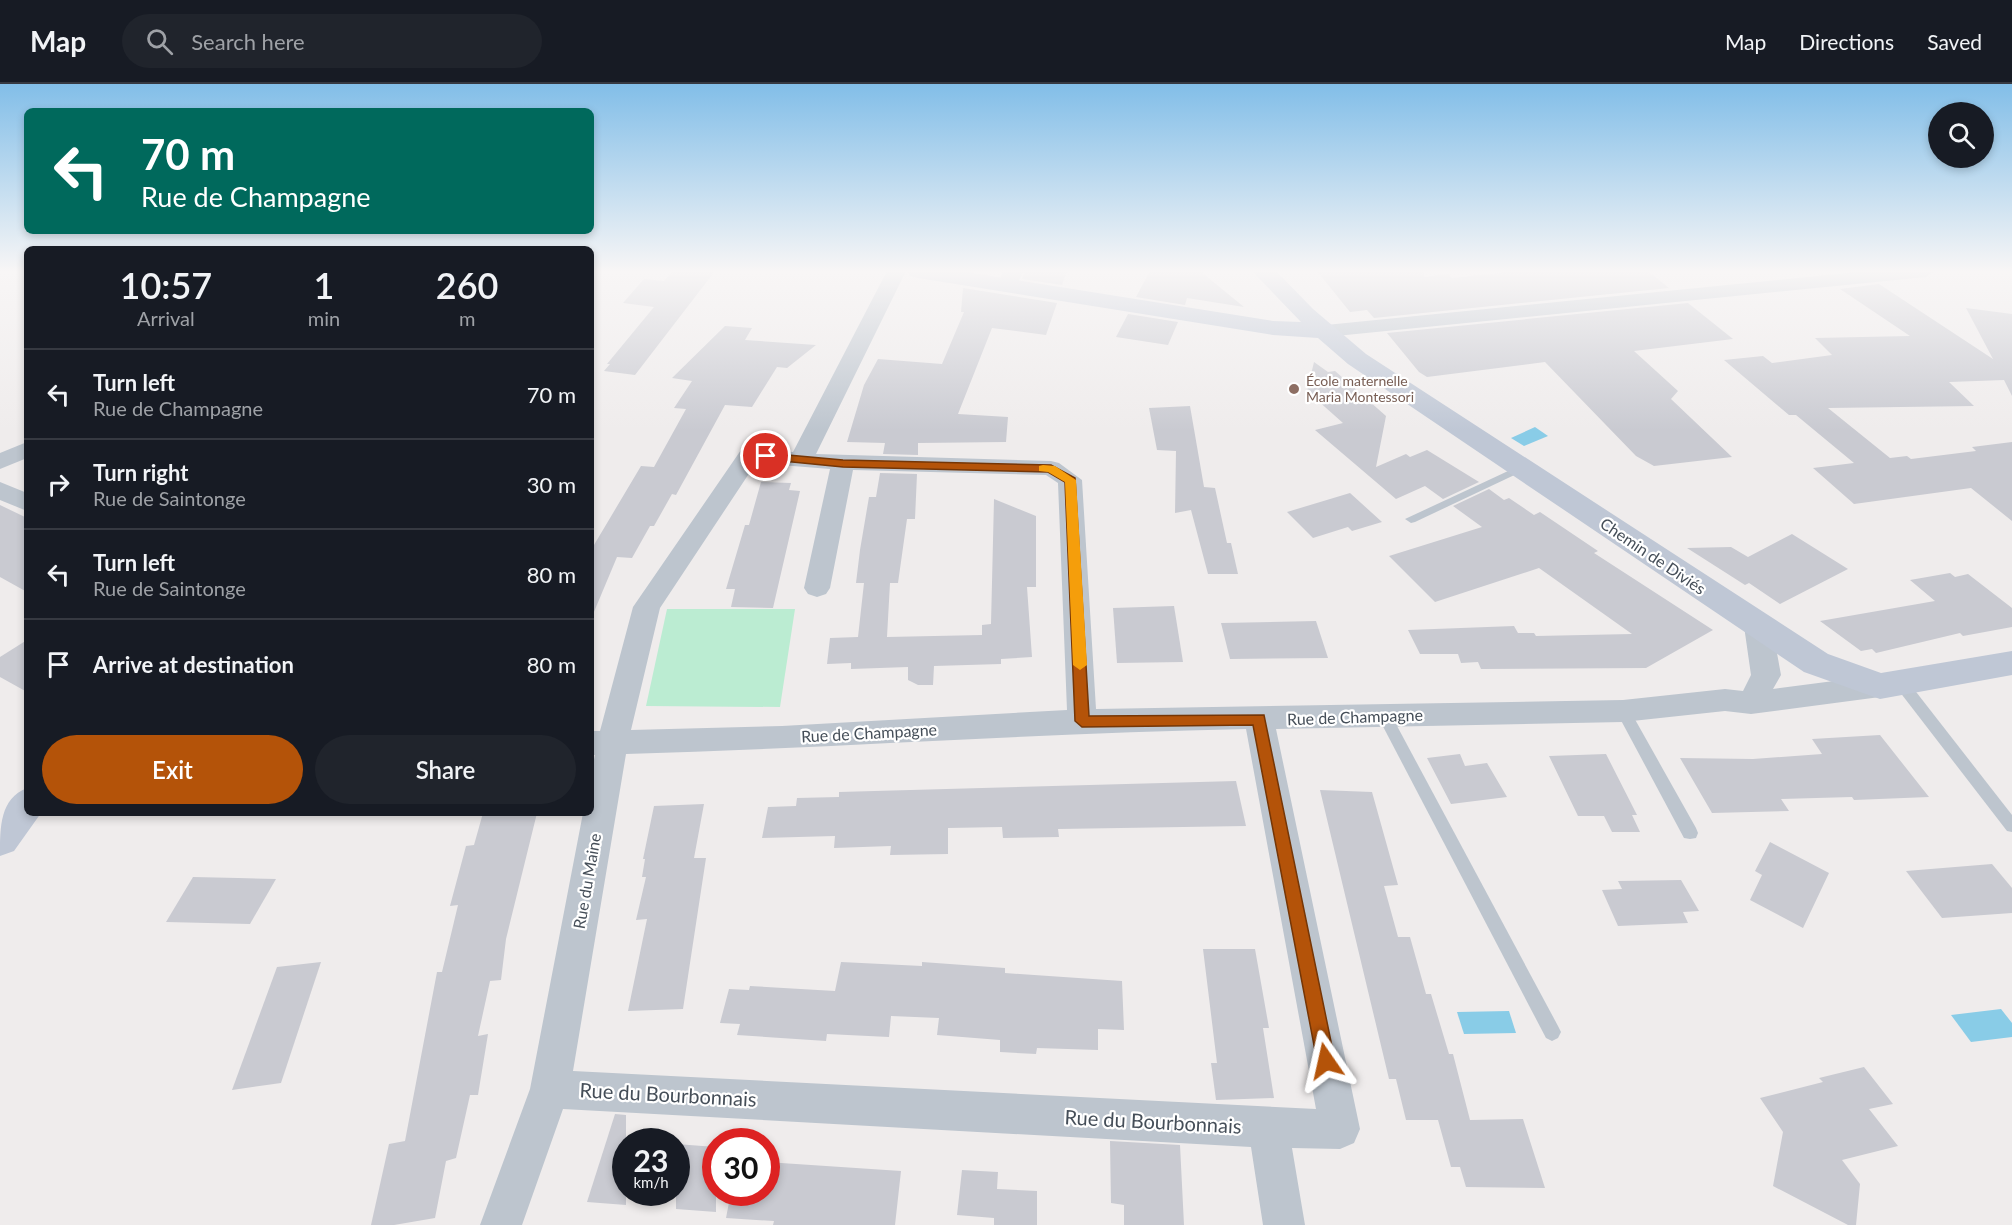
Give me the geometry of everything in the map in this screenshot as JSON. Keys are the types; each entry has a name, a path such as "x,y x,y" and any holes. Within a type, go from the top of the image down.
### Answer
{"street":[{"path":"870,324 801,459 843,463 1051,468 1070,480 1082,721"},
{"path":"1253,324 1273,328 1326,331 1393,324"},
{"path":"1319,324 1326,331"},
{"name":"Chemin de Diviés","path":"1326,331 1357,359 1816,663 1890,685 2012,663"},
{"path":"0,462 24,450"},
{"name":"Rue du Maine","path":"594,796 602,743 647,607 748,455 801,459"},
{"path":"817,588 843,463"},
{"path":"0,490 24,502"},
{"path":"1750,703 1766,675 1758,626"},
{"name":"Rue de Champagne","path":"602,743 782,738 1082,721 1623,711 1725,700 1750,703 1890,685"},
{"name":"Rue du Bourbonnais","path":"550,1089 1268,1128 1340,1129 1259,719"},
{"path":"0,840 24,807"},
{"name":"Rue du Maine","path":"501,1225 550,1089 591,816"},
{"path":"1268,1128 1284,1225"}],"lane":[{"path":"1411,519 1521,468"},
{"path":"1890,685 2012,826"},
{"path":"1623,711 1690,833"},
{"path":"1383,715 1552,1032"}],"green space":[{"path":"667,609 795,609 780,707 646,706"}],"water":[{"path":"1535,427 1548,436 1524,446 1511,438"},
{"path":"2001,1009 2012,1023 2012,1037 1971,1042 1951,1015"},
{"path":"1509,1011 1516,1033 1464,1034 1457,1012"}],"building":[{"path":"640,324 674,324 635,375 604,371 610,364 607,364"},
{"path":"959,324 1050,324 1046,335 992,328 958,414 1008,417 1006,442 918,443 918,455 883,454 885,443 847,442 864,385 878,359 942,364"},
{"path":"1123,324 1177,324 1168,345 1116,337"},
{"path":"1475,324 1715,324 1733,339 1634,351 1678,391 1671,399 1732,457 1654,466 1636,456 1545,362 1427,377 1419,372 1387,333"},
{"path":"1892,324 1940,324 1993,359 1975,324 2012,324 2012,396 2004,380 1949,382 1974,406 1828,408 1890,458 1907,456 1911,459 1976,451 1972,447 2012,442 2012,521 1971,488 1854,504 1813,468 1854,463 1796,415 1789,415 1724,360 1763,356 1772,363 1832,355 1815,338 1910,336"},
{"path":"725,326 752,328 745,340 816,345 787,368 777,367 752,407 725,405 676,495 672,494 632,558 617,557 594,612 594,545 641,466 654,467 686,409 674,408 692,381 672,378"},
{"path":"1314,362 1328,372 1335,371 1386,416 1376,467 1406,454 1410,457 1427,450 1479,482 1443,499 1425,486 1396,499 1315,430 1343,423 1307,391"},
{"path":"1190,406 1204,487 1215,488 1227,543 1231,543 1238,574 1208,574 1191,510 1175,513 1176,451 1157,450 1149,408"},
{"path":"880,473 917,474 915,519 907,519 898,583 890,583 887,637 982,635 982,625 991,624 994,499 1036,516 1036,587 1027,587 1032,657 1001,659 1001,664 934,666 933,685 918,685 908,680 908,667 851,669 851,663 827,664 830,638 858,637 864,583 856,583 860,550 869,497 876,497"},
{"path":"761,482 791,483 789,490 800,491 773,608 731,607 735,589 726,589 745,525 749,525"},
{"path":"1489,489 1504,500 1509,498 1534,515 1540,512 1598,551 1594,553 1713,630 1646,668 1481,669 1478,662 1461,663 1458,654 1420,654 1408,630 1514,626 1518,633 1534,633 1536,636 1632,634 1539,568 1435,602 1389,556 1482,527 1453,506"},
{"path":"1350,493 1382,522 1352,531 1348,527 1313,538 1287,512"},
{"path":"0,505 24,517 24,590 0,577"},
{"path":"1792,534 1848,569 1780,604 1749,583 1745,585 1687,548 1731,547 1748,557"},
{"path":"1950,573 1955,577 1968,574 2012,608 2012,627 1963,636 1960,633 1876,653 1872,649 1861,651 1820,621 1935,601 1910,580"},
{"path":"1174,606 1183,662 1117,663 1113,608"},
{"path":"1316,621 1328,658 1230,659 1221,623"},
{"path":"24,642 24,690 0,677 0,657"},
{"path":"1880,735 1929,797 1854,800 1852,797 1781,799 1789,811 1712,813 1680,758 1753,759 1822,754 1812,739"},
{"path":"1460,754 1465,766 1487,763 1507,797 1451,804 1427,758"},
{"path":"1606,754 1637,815 1632,815 1640,832 1612,832 1604,816 1578,816 1549,756"},
{"path":"1236,781 1246,826 1058,829 1059,837 1003,838 1002,827 948,828 948,854 890,855 891,846 834,848 835,836 762,838 768,807 796,806 797,798 839,797 839,792"},
{"path":"1320,790 1372,792 1398,885 1384,886 1398,937 1410,937 1426,994 1431,994 1449,1054 1453,1054 1470,1120 1523,1119 1545,1188 1466,1187 1460,1167 1451,1167 1438,1120 1406,1120 1396,1079 1389,1079"},
{"path":"704,804 694,858 706,858 683,1009 628,1011 647,919 636,920 646,877 642,877 645,859 643,859 654,806"},
{"path":"482,816 536,816 506,939 501,980 490,981 478,1036 488,1034 478,1095 470,1095 456,1158 446,1161 435,1218 394,1225 371,1225 389,1144 405,1141 437,972 442,972 458,905 450,906 466,846 474,845"},
{"path":"1770,842 1829,873 1803,928 1750,900 1762,875 1755,871"},
{"path":"1992,864 2012,888 2012,913 1942,918 1906,871"},
{"path":"193,877 276,879 250,924 166,922"},
{"path":"1681,880 1699,911 1683,912 1688,923 1618,926 1602,890 1622,889 1618,881"},
{"path":"1203,949 1255,949 1269,1028 1263,1028 1274,1098 1216,1100 1211,1063 1217,1063"},
{"path":"321,962 281,1083 232,1090 277,967"},
{"path":"841,962 922,966 922,962 1005,968 1005,973 1122,981 1124,1030 1098,1029 1098,1050 1037,1048 1036,1054 1000,1052 1000,1040 937,1035 939,1018 891,1016 889,1037 827,1034 826,1041 737,1035 740,1024 720,1023 729,989 749,990 750,986 835,991"},
{"path":"1864,1067 1893,1104 1869,1109 1898,1146 1842,1160 1860,1184 1856,1225 1848,1225 1773,1186 1783,1132 1760,1098 1823,1082 1819,1078"},
{"path":"615,1114 626,1115 626,1128 612,1128 612,1204 587,1202"},
{"path":"1110,1141 1180,1145 1184,1225 1124,1225 1124,1205 1111,1203"},
{"path":"690,1145 702,1146 702,1206 716,1206 716,1212 676,1209 676,1206 690,1206"},
{"path":"780,1163 901,1171 895,1225 773,1225 774,1221 726,1218 728,1206 780,1206"},
{"path":"962,1170 998,1172 997,1189 1037,1191 1037,1225 994,1225 994,1218 957,1215"}],"slow traffic":[{"path":"1043,468 1051,468 1070,480 1080,665"}],"place":[{"name":"École maternelle Maria Montessori","path":"1294,389"}],"route":[{"path":"766,456 843,463 1051,468 1070,480 1082,721 1259,719 1326,1061"}]}
